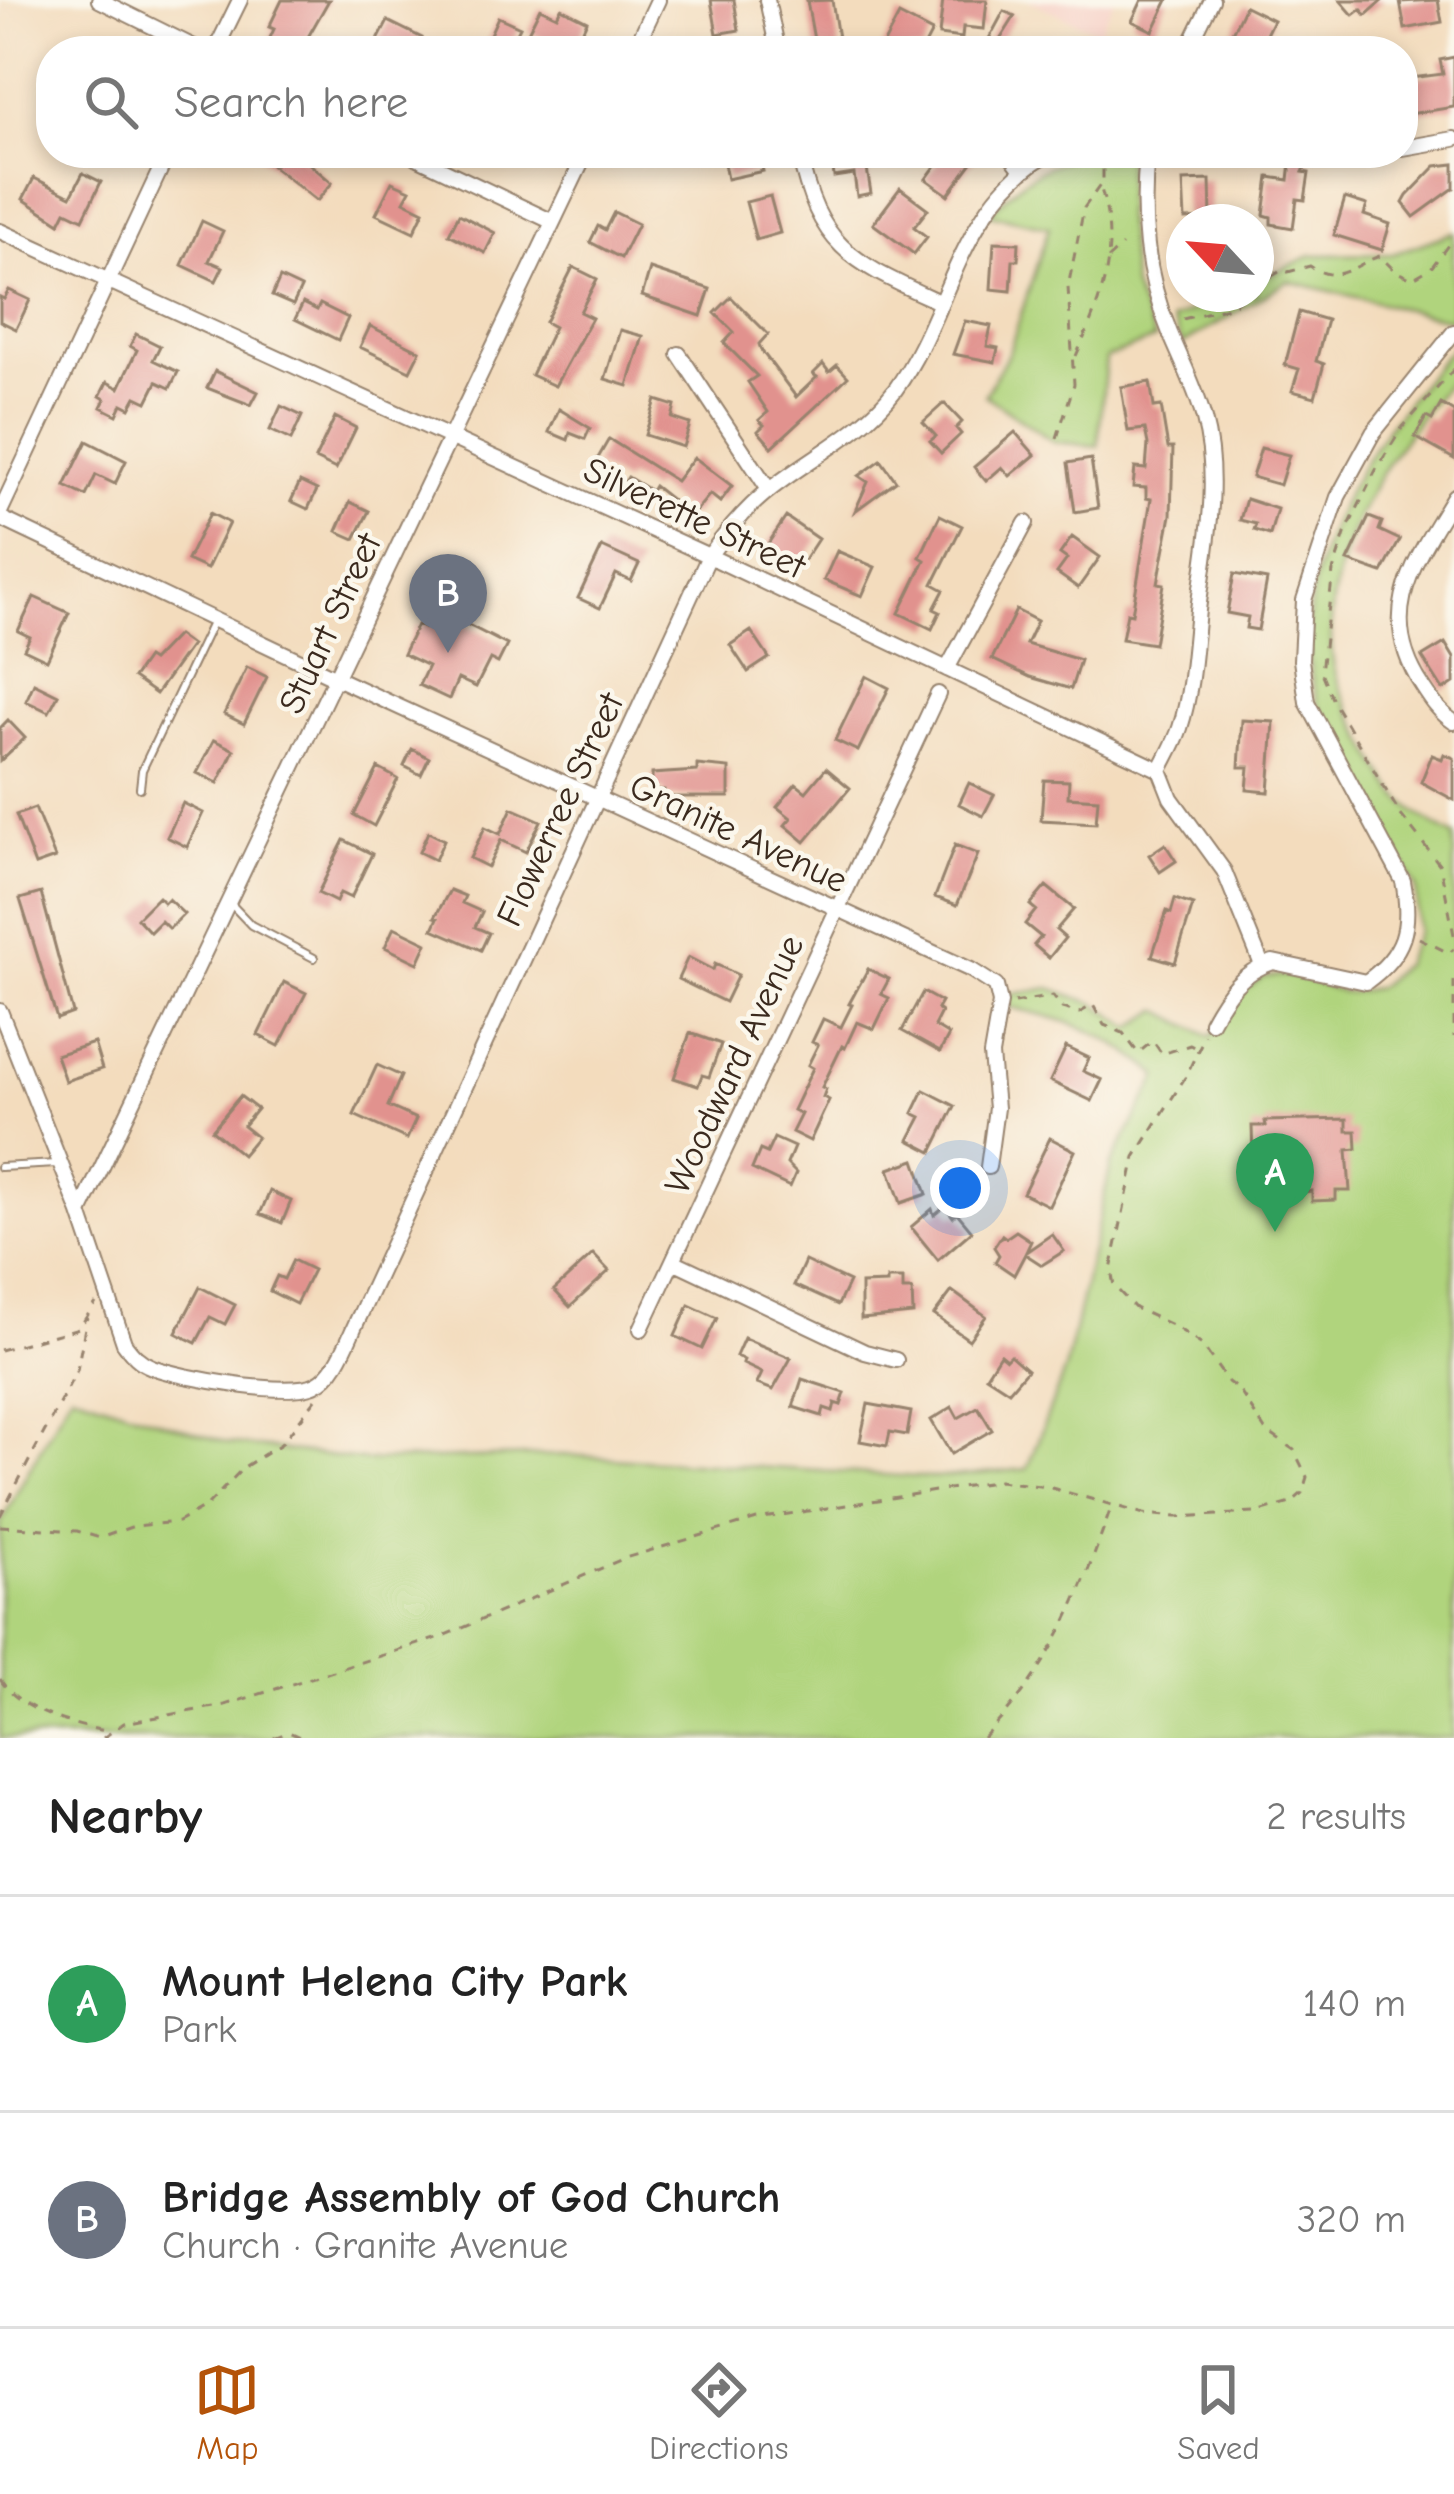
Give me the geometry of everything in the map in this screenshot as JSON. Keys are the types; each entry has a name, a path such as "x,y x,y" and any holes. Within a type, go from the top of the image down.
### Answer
{"street":[{"path":"99,0 172,36"},
{"path":"222,36 240,0"},
{"path":"641,36 658,0"},
{"path":"767,0 775,36"},
{"path":"1194,36 1212,0"},
{"path":"1418,145 1454,139"},
{"path":"0,515 161,168"},
{"path":"440,168 553,222"},
{"name":"Stuart Street","path":"80,1213 579,168"},
{"path":"803,168 812,203 833,240 866,268 941,303"},
{"name":"Flowerree Street","path":"321,1383 360,1315 709,556 769,490 882,406 912,364 988,206 1025,168"},
{"path":"1146,168 1142,211 1151,274 1204,418 1212,471 1189,692 1179,731 1160,770 1171,798 1224,872 1262,965"},
{"name":"Silverette Street","path":"0,231 709,556 1160,770"},
{"path":"1210,1022 1230,987 1262,965 1273,962 1366,982 1384,969 1400,947 1409,913 1403,881 1306,702 1301,660 1304,599 1338,497 1373,433 1454,332"},
{"path":"679,354 769,490"},
{"path":"1454,496 1407,576 1400,610 1408,662 1433,704 1454,722"},
{"name":"Granite Avenue","path":"0,515 336,679 971,970 996,986 1000,1004"},
{"path":"946,669 1026,523"},
{"name":"Woodward Avenue","path":"640,1329 938,694"},
{"path":"988,1167 996,1108 991,1055 1000,1004"},
{"path":"0,1011 80,1213 124,1343 134,1357 168,1371 237,1385 304,1389 321,1383"},
{"path":"673,1261 865,1352 896,1360"}],"lane":[{"path":"140,788 142,770 213,620"},
{"path":"229,902 251,925 314,958"},
{"path":"0,1167 60,1163"}],"path":[{"path":"1057,438 1072,398 1075,359 1068,287 1084,208 1103,181 1103,168"},
{"path":"1075,359 1104,293 1105,204 1099,185"},
{"path":"1274,275 1310,266 1325,274 1353,271 1380,256 1412,279 1431,268 1451,241 1454,244"},
{"path":"1107,261 1122,246"},
{"path":"1179,320 1199,312"},
{"path":"1454,368 1402,428 1345,534 1333,571 1321,672 1333,701 1400,814 1440,865 1454,935"},
{"path":"1404,931 1449,952 1454,949"},
{"path":"1454,981 1454,1037"},
{"path":"103,1738 124,1724 225,1705 444,1636 625,1558 757,1519 999,1481 1048,1487 1111,1508 1178,1517 1276,1510 1302,1492 1307,1477 1294,1450 1265,1430 1202,1346 1190,1335 1135,1308 1114,1286 1111,1270 1136,1157 1199,1050 1190,1046 1162,1054 1153,1041 1138,1053 1123,1033 1104,1025 1093,1005 1079,1013 1062,1008 1053,996 1000,1004"},
{"path":"0,1350 80,1328 105,1286"},
{"path":"0,1516 76,1370 87,1317"},
{"path":"0,1526 100,1538 134,1526 178,1522 207,1506 244,1467 281,1444 303,1420 321,1383"},
{"path":"983,1738 1007,1714 1055,1648 1081,1595 1111,1508"},
{"path":"0,1679 8,1693 39,1708 80,1727 109,1731"},
{"path":"274,1738 289,1732 302,1738"}],"shaded area":[{"path":"1028,0 1114,0 1099,32"}],"green space":[{"path":"1047,168 1127,168 1125,217 1133,288 1155,339 1106,358 1098,446 1054,442 985,395 1009,352 1049,227 990,214"},
{"path":"1454,232 1452,320 1288,281 1274,289 1274,273 1312,255 1393,254"},
{"path":"1189,312 1236,312 1183,344 1172,320"},
{"path":"1454,345 1454,376 1384,469 1349,539 1332,614 1332,653 1349,708 1382,772 1409,807 1454,836 1454,1738 0,1738 0,1524 71,1392 227,1443 368,1461 563,1455 934,1478 1027,1469 1066,1367 1111,1165 1159,1076 1089,1030 1009,1007 1007,995 1050,988 1096,1004 1132,1028 1159,1010 1211,1037 1233,999 1263,977 1290,975 1345,993 1376,988 1403,965 1418,930 1416,888 1318,705 1309,654 1310,605 1321,556 1363,465"}],"building":[{"path":"282,0 329,0 309,36 271,36 274,29 269,27"},
{"path":"711,0 734,0 739,30 717,34"},
{"path":"832,0 838,36 813,36 807,1"},
{"path":"943,0 987,0 984,29 963,27 962,36 939,35"},
{"path":"1142,0 1168,0 1153,31 1132,21"},
{"path":"1340,0 1383,0 1366,15 1361,9 1353,15"},
{"path":"1438,0 1442,22 1405,29 1400,2"},
{"path":"1245,6 1273,20 1265,36 1230,36"},
{"path":"540,8 557,16 561,8 587,21 580,36 528,32"},
{"path":"1004,11 1015,16 1002,36 990,36"},
{"path":"899,15 932,32 930,36 888,36"},
{"path":"498,17 520,27 516,36 489,36"},
{"path":"388,21 418,36 380,36"},
{"path":"1454,57 1454,107 1418,113 1418,77 1443,74 1440,60"},
{"path":"1454,164 1454,188 1414,217 1403,203 1407,196 1436,166"},
{"path":"275,168 314,168 332,183 317,201"},
{"path":"725,168 762,168 763,171 727,179"},
{"path":"833,168 867,168 871,193 857,196 854,174 834,177"},
{"path":"934,168 968,168 948,195 926,179"},
{"path":"1290,168 1305,168 1303,172 1309,173 1305,200 1297,199 1293,228 1274,225 1274,204 1265,204 1269,177 1289,180"},
{"path":"83,173 101,182 83,219 66,211 60,223 23,199 34,178 71,196"},
{"path":"1210,180 1211,204 1184,204 1183,181"},
{"path":"392,182 410,190 404,201 424,211 414,232 376,214"},
{"path":"900,188 928,209 914,227 927,237 914,254 873,224"},
{"path":"770,196 780,233 756,240 746,202"},
{"path":"1345,198 1367,205 1364,215 1390,224 1382,250 1334,235"},
{"path":"614,212 638,224 621,258 590,242 598,226 605,230"},
{"path":"459,214 495,233 485,253 449,234"},
{"path":"202,221 223,231 209,261 223,267 216,281 182,265"},
{"path":"994,242 1019,243 1011,291 991,289"},
{"path":"573,267 597,279 580,312 592,318 555,386 531,375 554,327 545,322"},
{"path":"650,269 710,289 701,316 642,296"},
{"path":"280,278 301,288 293,305 272,296"},
{"path":"9,290 30,300 16,329 0,321 0,297 4,299"},
{"path":"731,297 768,334 759,344 761,350 796,397 823,364 829,372 837,365 848,377 772,447 758,431 764,425 759,420 768,412 748,382 757,376 724,343 734,332 715,313"},
{"path":"303,303 317,310 320,304 348,318 338,340 295,319"},
{"path":"1299,312 1327,320 1316,361 1324,364 1315,397 1292,391 1299,369 1285,365"},
{"path":"965,321 991,326 987,346 998,348 995,362 953,354"},
{"path":"370,326 420,351 410,371 360,347"},
{"path":"620,330 643,336 628,386 605,379"},
{"path":"136,334 160,346 153,360 178,372 170,388 157,382 147,402 136,397 130,408 122,404 117,415 101,407 105,399 100,396 107,382 119,388 137,350 130,346"},
{"path":"215,371 258,392 251,405 207,388"},
{"path":"1150,382 1154,407 1161,406 1168,448 1173,448 1171,515 1158,583 1164,584 1154,644 1122,639 1127,613 1132,614 1151,499 1146,498 1146,488 1133,487 1135,468 1146,469 1148,444 1145,429 1128,431 1121,387"},
{"path":"656,400 675,406 672,418 690,424 683,447 645,435"},
{"path":"944,403 962,422 956,428 961,434 941,453 930,441 936,436 923,422"},
{"path":"1441,404 1454,412 1454,459 1415,437 1426,417 1432,420"},
{"path":"281,406 302,416 291,440 270,430"},
{"path":"559,409 590,428 585,439 570,433 568,440 549,432"},
{"path":"335,417 356,428 336,469 315,459"},
{"path":"1015,432 1035,455 1010,476 1002,467 986,481 974,467"},
{"path":"609,439 676,481 694,457 732,486 720,502 710,494 692,516 654,486 651,491 628,477 624,483 594,465"},
{"path":"87,441 126,461 115,484 96,475 86,496 65,486"},
{"path":"1261,448 1289,455 1280,485 1252,477"},
{"path":"1091,459 1098,508 1075,512 1068,463"},
{"path":"881,460 896,481 855,511 868,482 859,476"},
{"path":"300,482 317,490 308,509 291,501"},
{"path":"1246,499 1277,509 1270,535 1240,520"},
{"path":"350,502 369,511 355,539 337,531"},
{"path":"210,513 229,523 207,569 187,560"},
{"path":"940,515 962,526 933,584 944,590 934,609 940,612 932,629 899,613"},
{"path":"786,517 818,539 797,571 784,563 781,568 761,554"},
{"path":"1369,517 1382,522 1379,530 1400,540 1382,573 1348,561"},
{"path":"1072,537 1100,557 1078,588 1057,573 1067,559 1060,554"},
{"path":"602,547 639,564 631,581 616,574 600,608 578,598"},
{"path":"837,551 875,567 862,596 824,580"},
{"path":"1234,574 1267,580 1258,630 1246,628 1248,617 1227,613"},
{"path":"34,597 69,613 47,660 24,649 30,637 18,631"},
{"path":"433,607 507,645 498,663 490,659 476,687 458,679 449,699 419,685 428,666 403,654 417,625 424,628"},
{"path":"1016,610 1037,621 1026,644 1080,660 1071,689 992,659"},
{"path":"751,631 769,658 748,672 730,645"},
{"path":"177,635 191,645 156,694 133,678 147,658 152,661"},
{"path":"1445,643 1454,658 1454,683 1443,690 1422,657"},
{"path":"247,667 267,677 244,724 224,714"},
{"path":"866,676 889,688 858,751 835,740"},
{"path":"34,683 58,695 49,712 26,701"},
{"path":"8,720 25,738 0,761 0,728"},
{"path":"1242,720 1274,722 1269,792 1247,790 1249,767 1239,767"},
{"path":"214,740 234,750 218,783 197,773"},
{"path":"412,749 429,758 421,775 404,766"},
{"path":"1444,754 1454,758 1454,800 1421,782 1432,755 1442,759"},
{"path":"697,765 729,768 729,797 664,797 664,790 652,790 652,774 697,771"},
{"path":"378,768 398,779 374,826 354,815"},
{"path":"826,768 850,788 805,842 785,825 791,818 777,807 796,784 806,792"},
{"path":"1044,780 1069,781 1068,797 1098,799 1096,823 1041,820"},
{"path":"969,783 994,795 983,816 959,804"},
{"path":"183,803 203,813 187,847 167,837"},
{"path":"35,808 55,858 35,865 16,815"},
{"path":"512,808 541,821 526,852 501,840 488,867 470,858 485,827 500,834"},
{"path":"428,832 444,840 435,860 419,852"},
{"path":"344,840 372,854 351,898 340,893 336,902 318,893"},
{"path":"1165,844 1176,861 1160,872 1149,855"},
{"path":"955,845 978,854 957,905 935,897"},
{"path":"1046,886 1074,909 1056,930 1065,938 1049,958 1034,945 1041,937 1025,924 1036,910 1030,905"},
{"path":"450,890 465,896 462,903 482,912 475,927 489,933 481,950 433,929"},
{"path":"41,893 73,1013 57,1019 20,899"},
{"path":"158,897 164,903 168,899 184,914 169,929 161,921 150,932 137,918"},
{"path":"1175,899 1193,905 1175,963 1152,956"},
{"path":"394,927 427,943 418,963 385,947"},
{"path":"688,957 713,970 715,964 738,975 725,1002 678,979"},
{"path":"868,969 889,979 881,994 889,998 874,1029 857,1022 845,1048 842,1046 822,1087 826,1089 823,1097 829,1100 810,1141 792,1132 801,1114 793,1110 813,1068 808,1065 818,1045 812,1042 823,1019 841,1027"},
{"path":"284,982 306,993 279,1046 258,1035"},
{"path":"923,992 941,1002 934,1026 949,1035 940,1052 902,1031"},
{"path":"690,1033 721,1044 709,1077 702,1075 698,1086 674,1078"},
{"path":"94,1043 102,1069 65,1081 56,1055"},
{"path":"1066,1047 1089,1058 1083,1071 1102,1080 1092,1101 1050,1081"},
{"path":"377,1065 401,1076 388,1106 416,1119 407,1139 354,1115"},
{"path":"924,1090 955,1106 932,1152 909,1140 921,1117 913,1113"},
{"path":"240,1096 257,1109 243,1126 257,1137 242,1155 212,1130"},
{"path":"1347,1119 1347,1131 1356,1131 1357,1149 1347,1150 1350,1191 1336,1191 1336,1200 1312,1201 1312,1191 1303,1192 1301,1154 1253,1157 1252,1126 1266,1126 1265,1121"},
{"path":"774,1138 794,1147 787,1164 796,1173 790,1187 752,1169 760,1150 767,1153"},
{"path":"1050,1138 1075,1151 1049,1206 1023,1193"},
{"path":"915,1160 927,1194 901,1203 889,1169"},
{"path":"270,1191 291,1201 282,1223 260,1214"},
{"path":"945,1206 972,1231 938,1260 911,1227 932,1209 934,1215"},
{"path":"1016,1231 1031,1241 1026,1252 1052,1234 1064,1251 1042,1265 1025,1254 1014,1275 995,1262 999,1255 994,1247 1002,1235 1006,1238"},
{"path":"593,1254 609,1271 570,1307 554,1290"},
{"path":"293,1260 313,1270 296,1304 270,1291 277,1276 284,1279"},
{"path":"805,1261 849,1282 838,1305 794,1285"},
{"path":"887,1279 903,1279 903,1290 912,1290 913,1314 861,1319 861,1284 887,1283"},
{"path":"200,1287 235,1305 225,1324 210,1317 196,1343 176,1333"},
{"path":"952,1291 986,1316 969,1340 934,1315"},
{"path":"689,1305 717,1318 702,1349 675,1336"},
{"path":"744,1338 791,1358 773,1390 757,1384 762,1373 736,1356"},
{"path":"1000,1354 1006,1359 1010,1355 1027,1370 1009,1391 986,1376"},
{"path":"802,1379 845,1393 841,1405 835,1403 833,1411 824,1408 822,1416 793,1407"},
{"path":"868,1404 911,1412 907,1435 890,1432 887,1446 860,1441"},
{"path":"952,1407 958,1418 978,1407 992,1430 951,1454 931,1420"}],"place":[{"name":"Bridge Assembly of God Church","path":"448,653"},
{"name":"Mount Helena City Park","path":"1275,1232"}]}
